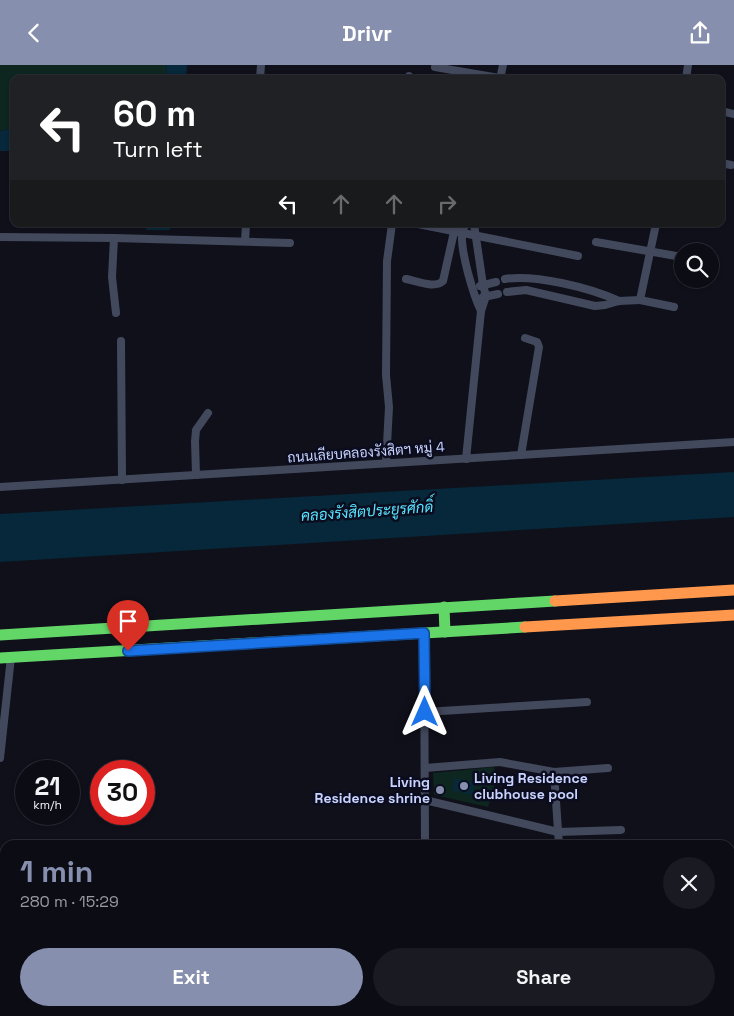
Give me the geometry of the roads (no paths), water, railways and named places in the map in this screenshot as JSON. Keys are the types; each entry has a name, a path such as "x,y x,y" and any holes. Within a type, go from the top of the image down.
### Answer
{"main road":[{"path":"0,635 734,590"},
{"path":"444,607 445,631"},
{"path":"5,658 734,615"}],"street":[{"path":"436,67 484,75"},
{"path":"725,164 731,165"},
{"path":"245,241 246,227"},
{"path":"386,463 389,424 386,375 387,261 392,227"},
{"path":"431,227 578,256"},
{"path":"406,279 434,285 440,284 443,281 458,233 463,227"},
{"path":"466,459 481,311 486,296 474,227"},
{"path":"640,300 655,227"},
{"path":"458,233 475,299 481,311"},
{"path":"0,237 290,243"},
{"path":"114,238 112,277 116,313"},
{"path":"596,242 674,256"},
{"path":"505,279 529,278 586,289 619,301"},
{"path":"473,288 496,282"},
{"path":"507,292 526,290 596,305 640,300 674,307"},
{"path":"475,299 498,294"},
{"path":"521,455 539,347 537,342 525,338"},
{"path":"121,341 122,480"},
{"path":"196,475 196,430 208,413"},
{"name":"ถนนเลียบคลองรังสิตฯ หมู่ 4","path":"0,487 734,441"},
{"path":"424,633 425,840"},
{"path":"0,757 5,658"},
{"path":"425,712 587,702"},
{"path":"425,768 500,762 554,772 608,768"},
{"path":"554,772 559,840"},
{"path":"425,800 558,832 621,830"}],"water":[{"path":"166,65 187,65 186,75 167,75"},
{"path":"10,129 10,151 0,151 0,131"},
{"path":"146,227 170,227 170,230 146,230"},
{"name":"คลองรังสิตประยูรศักดิ์","path":"734,472 734,517 0,562 0,514"},
{"name":"Living Residence clubhouse pool","path":"455,778 475,783 472,795 452,790"}],"place":[{"name":"Living Residence clubhouse pool","path":"464,786"},
{"name":"Living Residence shrine","path":"440,790"}]}
